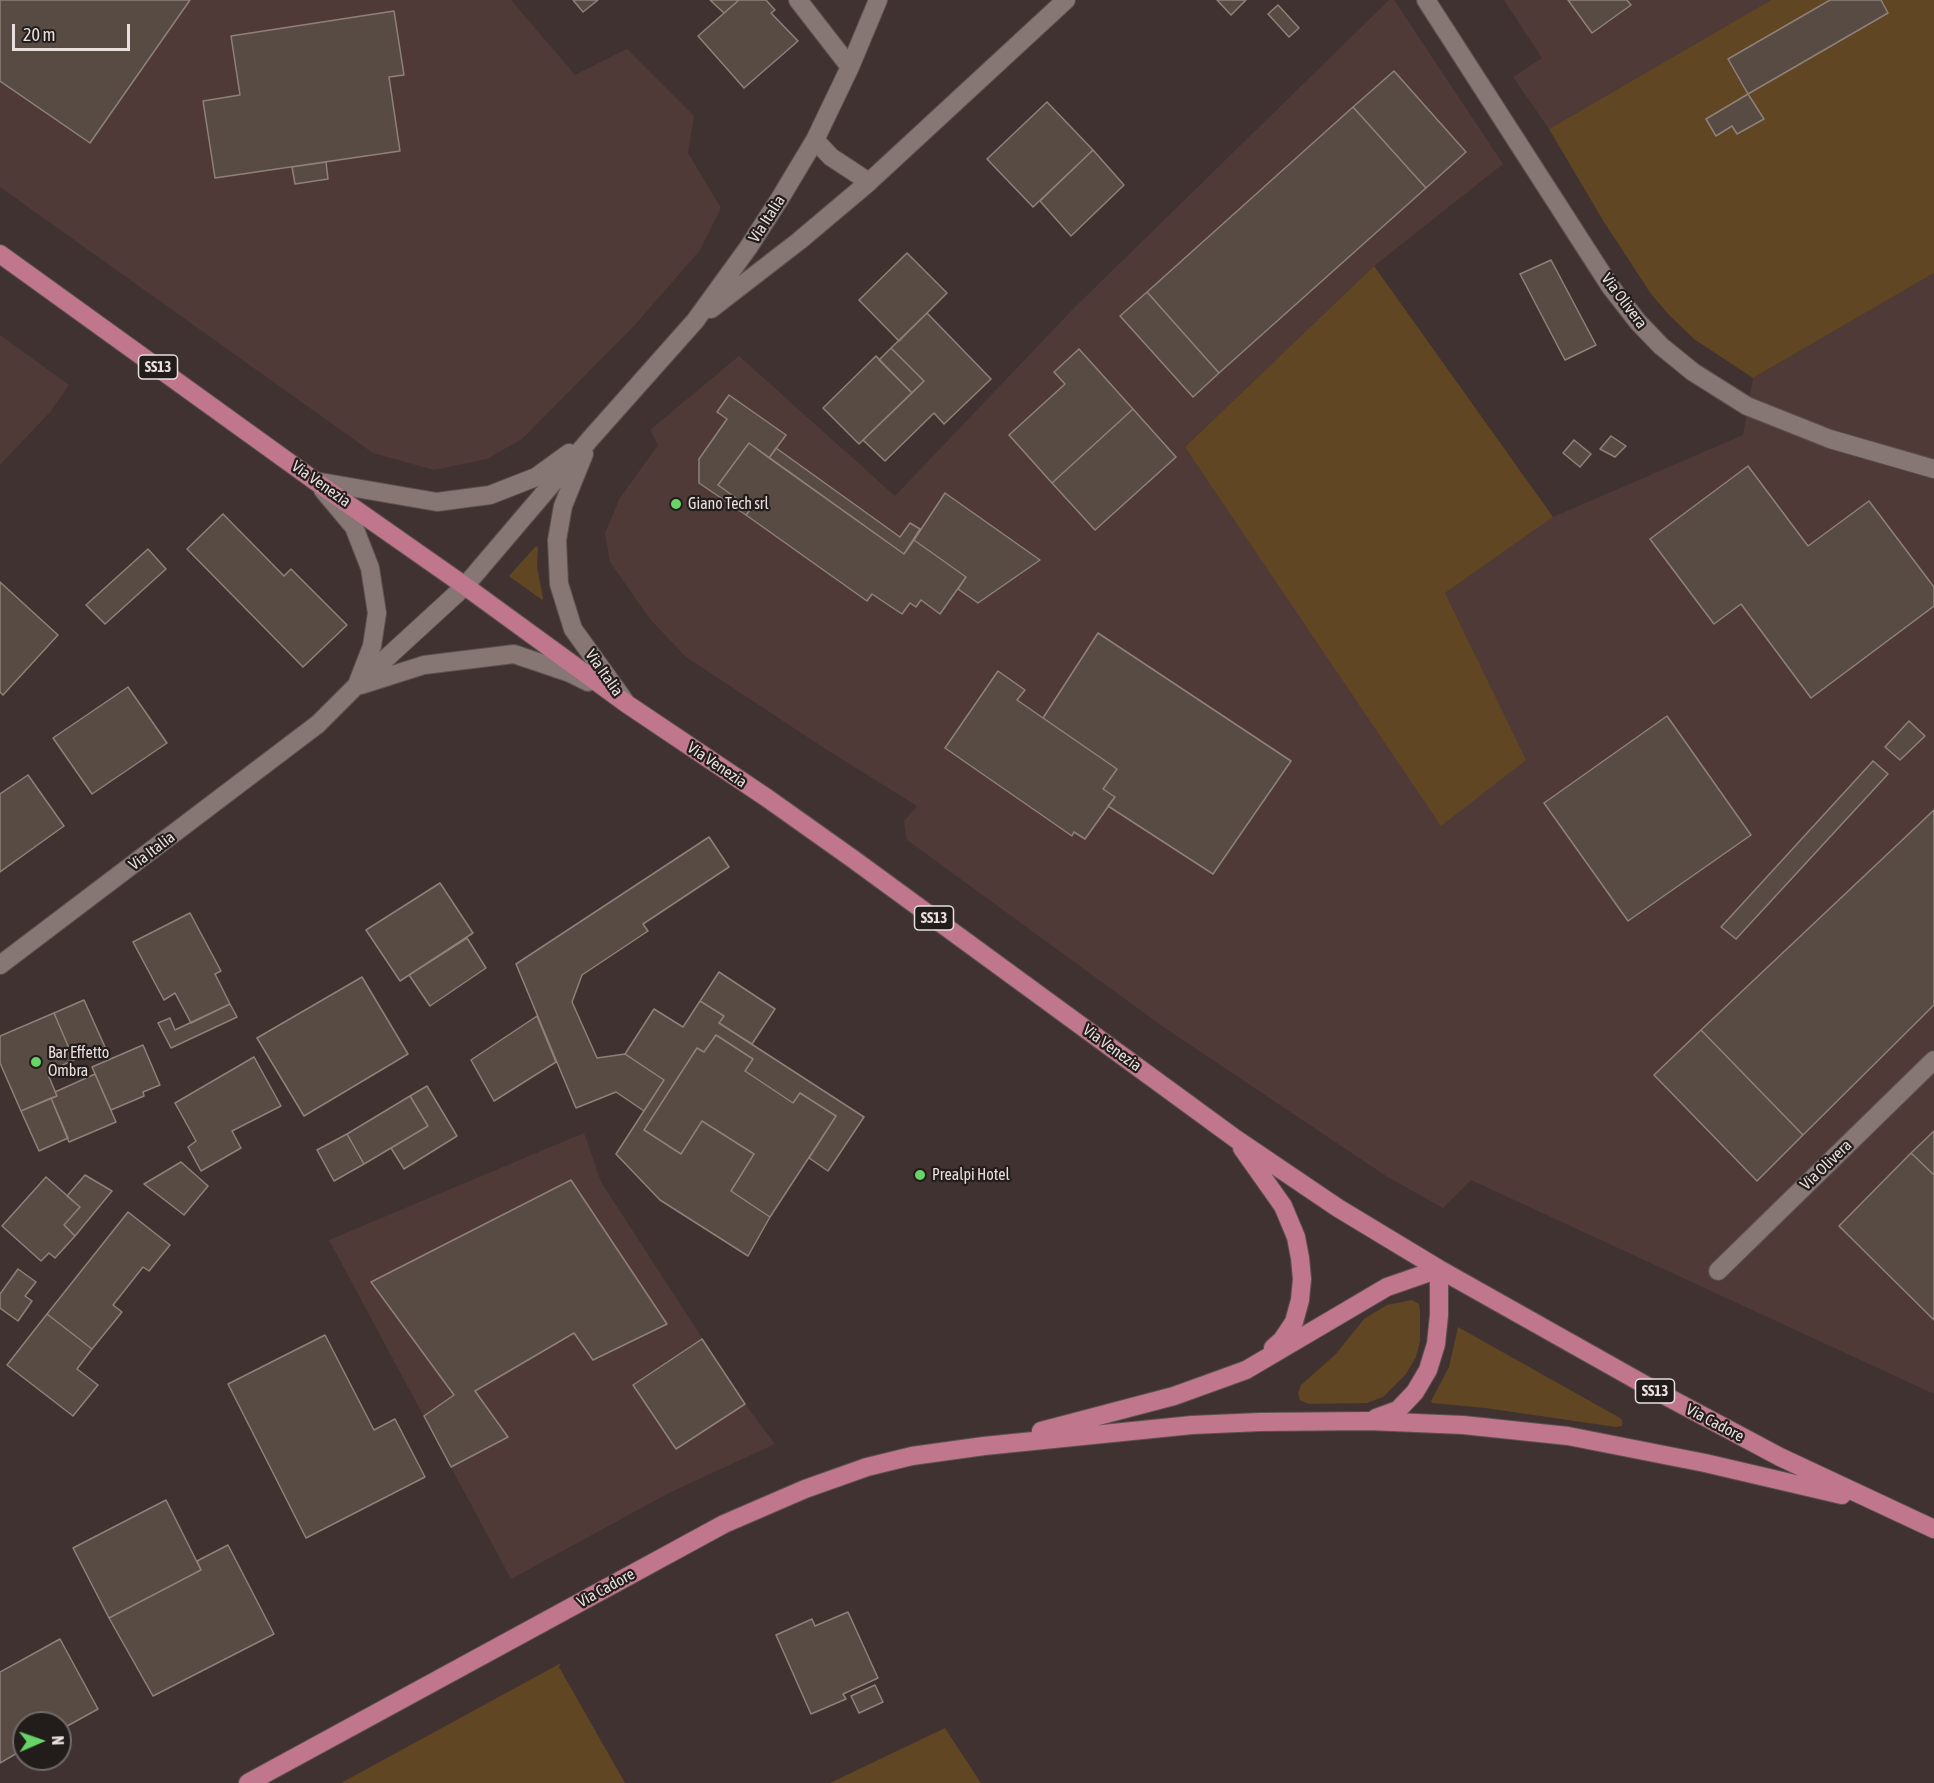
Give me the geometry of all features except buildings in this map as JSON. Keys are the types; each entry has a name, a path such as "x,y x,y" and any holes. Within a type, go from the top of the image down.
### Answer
{"main road":[{"name":"Via Venezia","path":"0,254 627,704 853,859 1236,1139 1338,1208 1439,1269"},
{"path":"1236,1139 1283,1206 1296,1237 1302,1279 1300,1300 1294,1322 1282,1340 1246,1371"},
{"path":"984,1446 1174,1396 1246,1371 1388,1287 1439,1269 1437,1334 1428,1370 1415,1392 1398,1410 1369,1421"},
{"name":"Via Cadore","path":"1439,1269 1770,1452 1934,1529"},
{"path":"984,1446 1192,1425 1260,1422 1369,1421 1463,1425 1568,1436 1705,1463 1877,1503"},
{"name":"Via Cadore","path":"248,1783 724,1524 805,1489 867,1467 912,1456 984,1446"}],"street":[{"path":"798,0 850,67"},
{"name":"Via Italia","path":"0,965 318,724 465,586 693,323 748,248 815,140 850,67 878,0"},
{"path":"693,323 799,241 869,182 1066,0"},
{"name":"Via Olivera","path":"1426,0 1610,286 1638,322 1661,346 1693,372 1747,406 1830,439 1934,469"},
{"path":"815,140 831,157 869,182"},
{"name":"Via Italia","path":"315,481 437,502 490,495 536,477 591,438"},
{"name":"Via Italia","path":"591,438 563,506 557,540 560,584 573,629 627,704"},
{"name":"Via Italia","path":"315,481 354,527 370,568 377,614 372,646 356,686"},
{"name":"Via Italia","path":"356,686 424,665 514,654 570,673 627,704"},
{"name":"Via Olivera","path":"1718,1271 1934,1060"}],"shaded area":[{"path":"0,0 511,0 575,75 627,49 694,116 688,153 721,208 700,250 634,326 522,439 487,459 434,470 373,453 0,187"},
{"path":"1389,0 1394,0 1503,164 1374,266 1185,447 1525,760 1445,593 1553,517 1743,435 1753,378 1934,273 1934,1394 1471,1180 1443,1208 1386,1176 1165,1028 907,840 904,821 917,806 686,657 650,619 610,562 605,533 620,498 658,445 650,430 739,356 895,496 1074,308"},
{"path":"1504,0 1771,0 1549,129 1513,77 1542,58"},
{"path":"1771,0 1934,0 1934,273 1753,378 1694,339 1651,294 1604,222 1549,129"},
{"path":"1374,266 1553,517 1445,593 1526,760 1441,826 1185,447"},
{"path":"0,335 69,385 51,411 0,465"},
{"path":"536,546 538,548 537,566 542,600 509,576"},
{"path":"584,1133 601,1182 745,1404 775,1444 669,1493 511,1579 329,1240"},
{"path":"1412,1300 1419,1304 1420,1310 1420,1341 1416,1357 1406,1374 1383,1397 1367,1403 1309,1404 1300,1400 1298,1393 1301,1385 1336,1354 1364,1319 1387,1305"},
{"path":"1458,1327 1620,1418 1622,1426 1432,1403 1449,1367"},
{"path":"561,1663 559,1667 625,1783 341,1783"},
{"path":"945,1728 981,1783 830,1783"}],"place":[{"name":"Giano Tech srl","path":"676,504"},
{"name":"Bar Effetto Ombra","path":"36,1062"},
{"name":"Prealpi Hotel","path":"920,1175"}]}
